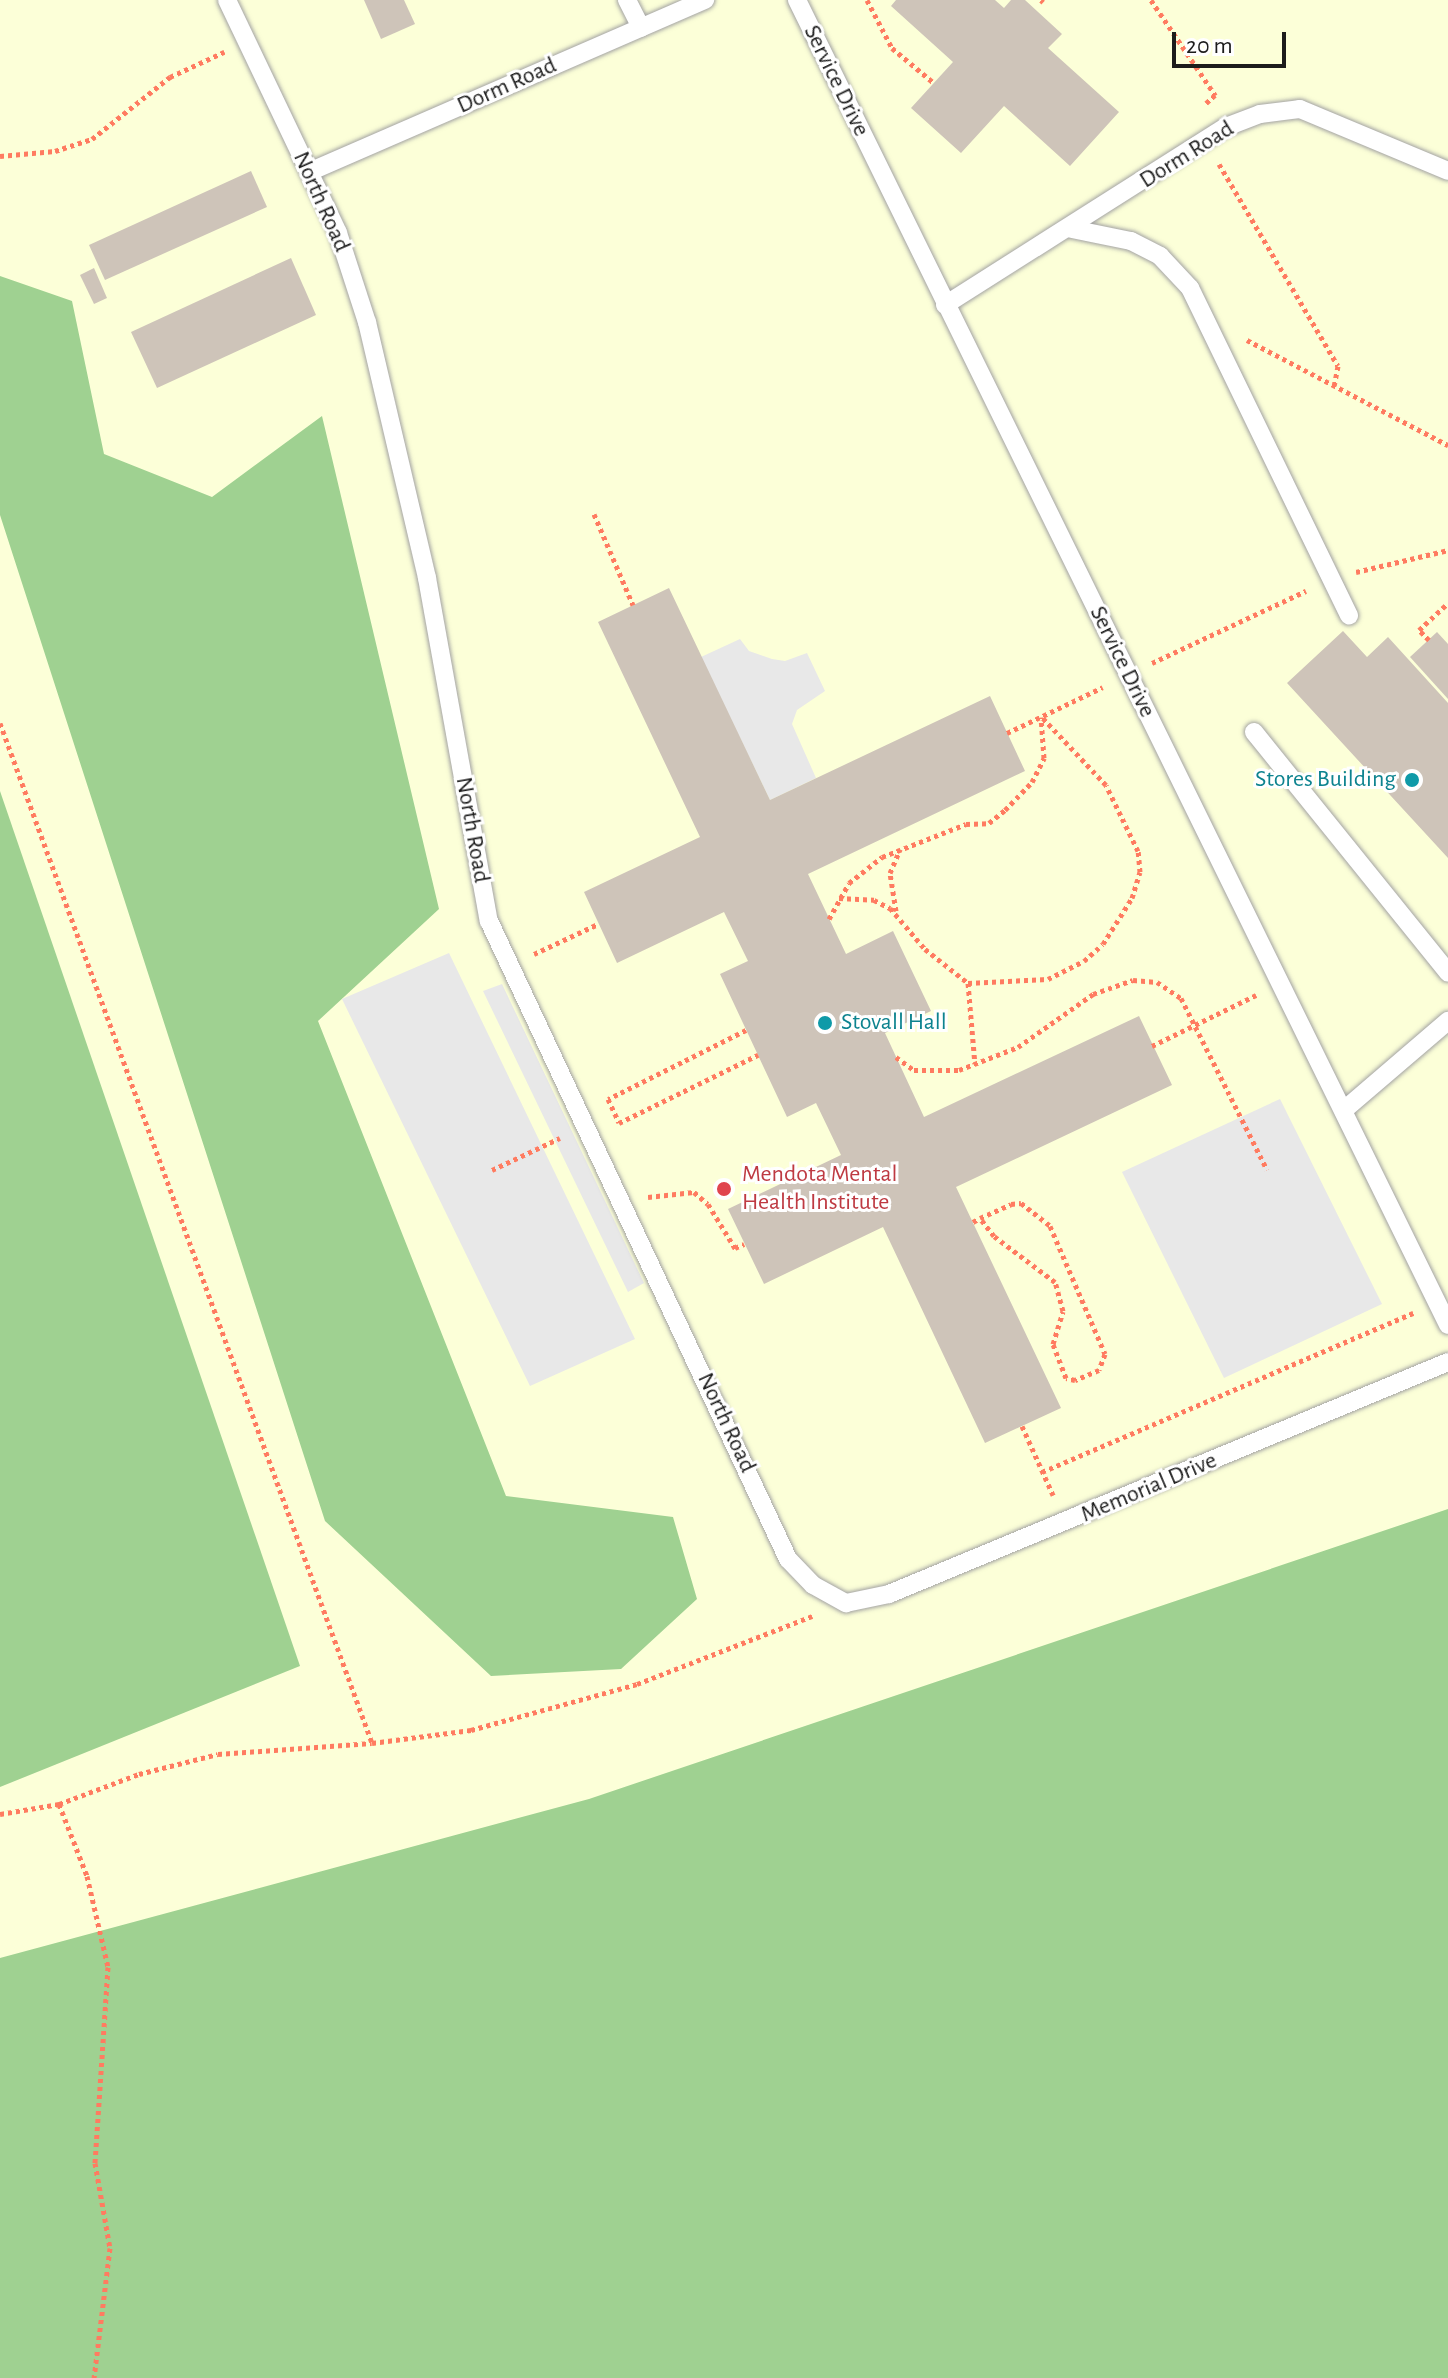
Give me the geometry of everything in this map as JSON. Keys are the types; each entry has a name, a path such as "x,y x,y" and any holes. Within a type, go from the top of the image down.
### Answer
{"lane":[{"name":"North Road","path":"227,0 338,233 367,322 427,578 489,921 788,1559 813,1585 846,1603"},
{"path":"627,0 641,28"},
{"name":"Dorm Road","path":"309,172 705,0"},
{"name":"Service Drive","path":"797,0 1448,1325"},
{"name":"Dorm Road","path":"945,305 1072,229 1205,141 1260,114 1300,109 1448,171"},
{"path":"1072,229 1103,232 1160,256 1190,288 1218,339 1349,615"},
{"path":"1254,732 1448,972"},
{"path":"1344,1110 1448,1021"},
{"name":"Memorial Drive","path":"846,1603 966,1566 1448,1362"}],"path":[{"path":"867,0 892,48 934,83"},
{"path":"1151,0 1215,95 1192,118 1338,366 1334,386"},
{"path":"0,156 55,151 92,139 170,77 247,42"},
{"path":"1218,339 1241,338 1448,445"},
{"path":"594,514 633,605"},
{"path":"1007,733 1332,578 1448,550"},
{"path":"1429,640 1419,630 1448,603"},
{"path":"829,919 839,898 860,873 901,848 966,824 989,823 1005,810 1032,782 1044,758 1041,716"},
{"path":"839,898 874,900 897,913 925,949 968,983 990,986 1066,973 1103,944 1132,898 1140,872 1129,826 1106,785 1041,716"},
{"path":"0,723 372,1743"},
{"path":"897,913 890,873 901,848"},
{"path":"508,966 598,924"},
{"path":"896,1057 927,1071 975,1064 1018,1047 1093,994 1133,980 1171,988 1197,1024 1267,1170"},
{"path":"968,983 975,1064"},
{"path":"1152,1046 1282,983"},
{"path":"746,1030 608,1099 619,1123 758,1055"},
{"path":"492,1170 614,1111"},
{"path":"623,1207 654,1194 694,1192 708,1204 735,1248 744,1244"},
{"path":"973,1222 980,1218 1021,1203 1050,1226 1105,1354 1099,1370 1075,1380 1066,1378 1053,1344 1063,1311 1055,1282 1043,1268 994,1236 980,1218"},
{"path":"1042,1472 1437,1302"},
{"path":"1022,1426 1066,1524"},
{"path":"0,1814 59,1804 139,1774 218,1754 372,1743 471,1730 637,1684 846,1603"},
{"path":"59,1804 87,1876 108,1967 95,2163 110,2248 94,2378"}],"shaded area":[{"name":"Mendota Mental Health Institute","path":"0,0 1448,0 1448,2378 0,2378"},
{"path":"740,639 749,651 772,659 785,661 807,653 825,691 797,710 792,724 816,778 770,800 701,657"},
{"path":"449,953 635,1339 530,1386 342,999"},
{"path":"502,984 644,1283 628,1292 483,991"},
{"path":"1280,1099 1382,1304 1224,1378 1122,1172"}],"green space":[{"path":"0,276 72,301 104,454 212,497 322,416 439,909 318,1021 506,1496 673,1517 697,1599 621,1669 491,1676 325,1521 0,515"},
{"path":"0,791 300,1666 0,1787"},
{"path":"1448,1509 1448,2378 0,2378 0,1958 589,1799"}],"building":[{"path":"364,0 404,0 415,24 381,39"},
{"path":"896,0 995,0 1004,8 1011,0 1025,0 1062,34 1048,48 1119,112 1070,166 1004,106 961,153 911,108 953,62 891,6"},
{"path":"251,171 267,207 105,280 89,245"},
{"path":"291,258 316,315 157,388 131,332"},
{"path":"94,268 107,298 94,304 80,275"},
{"name":"Stovall Hall","path":"669,588 770,800 990,696 1025,771 808,874 846,954 893,931 931,1011 885,1033 924,1117 1139,1016 1172,1085 956,1187 1061,1408 985,1443 883,1227 764,1284 728,1209 841,1155 816,1103 787,1117 720,974 748,961 724,912 617,963 584,892 700,837 598,622"},
{"name":"Stores Building","path":"1343,631 1367,657 1388,637 1448,703 1448,858 1287,683"},
{"path":"1437,632 1448,644 1448,699 1410,657"}],"place":[{"name":"Stores Building","path":"1412,780"},
{"name":"Stovall Hall","path":"825,1023"},
{"name":"Mendota Mental Health Institute","path":"724,1189"}]}
